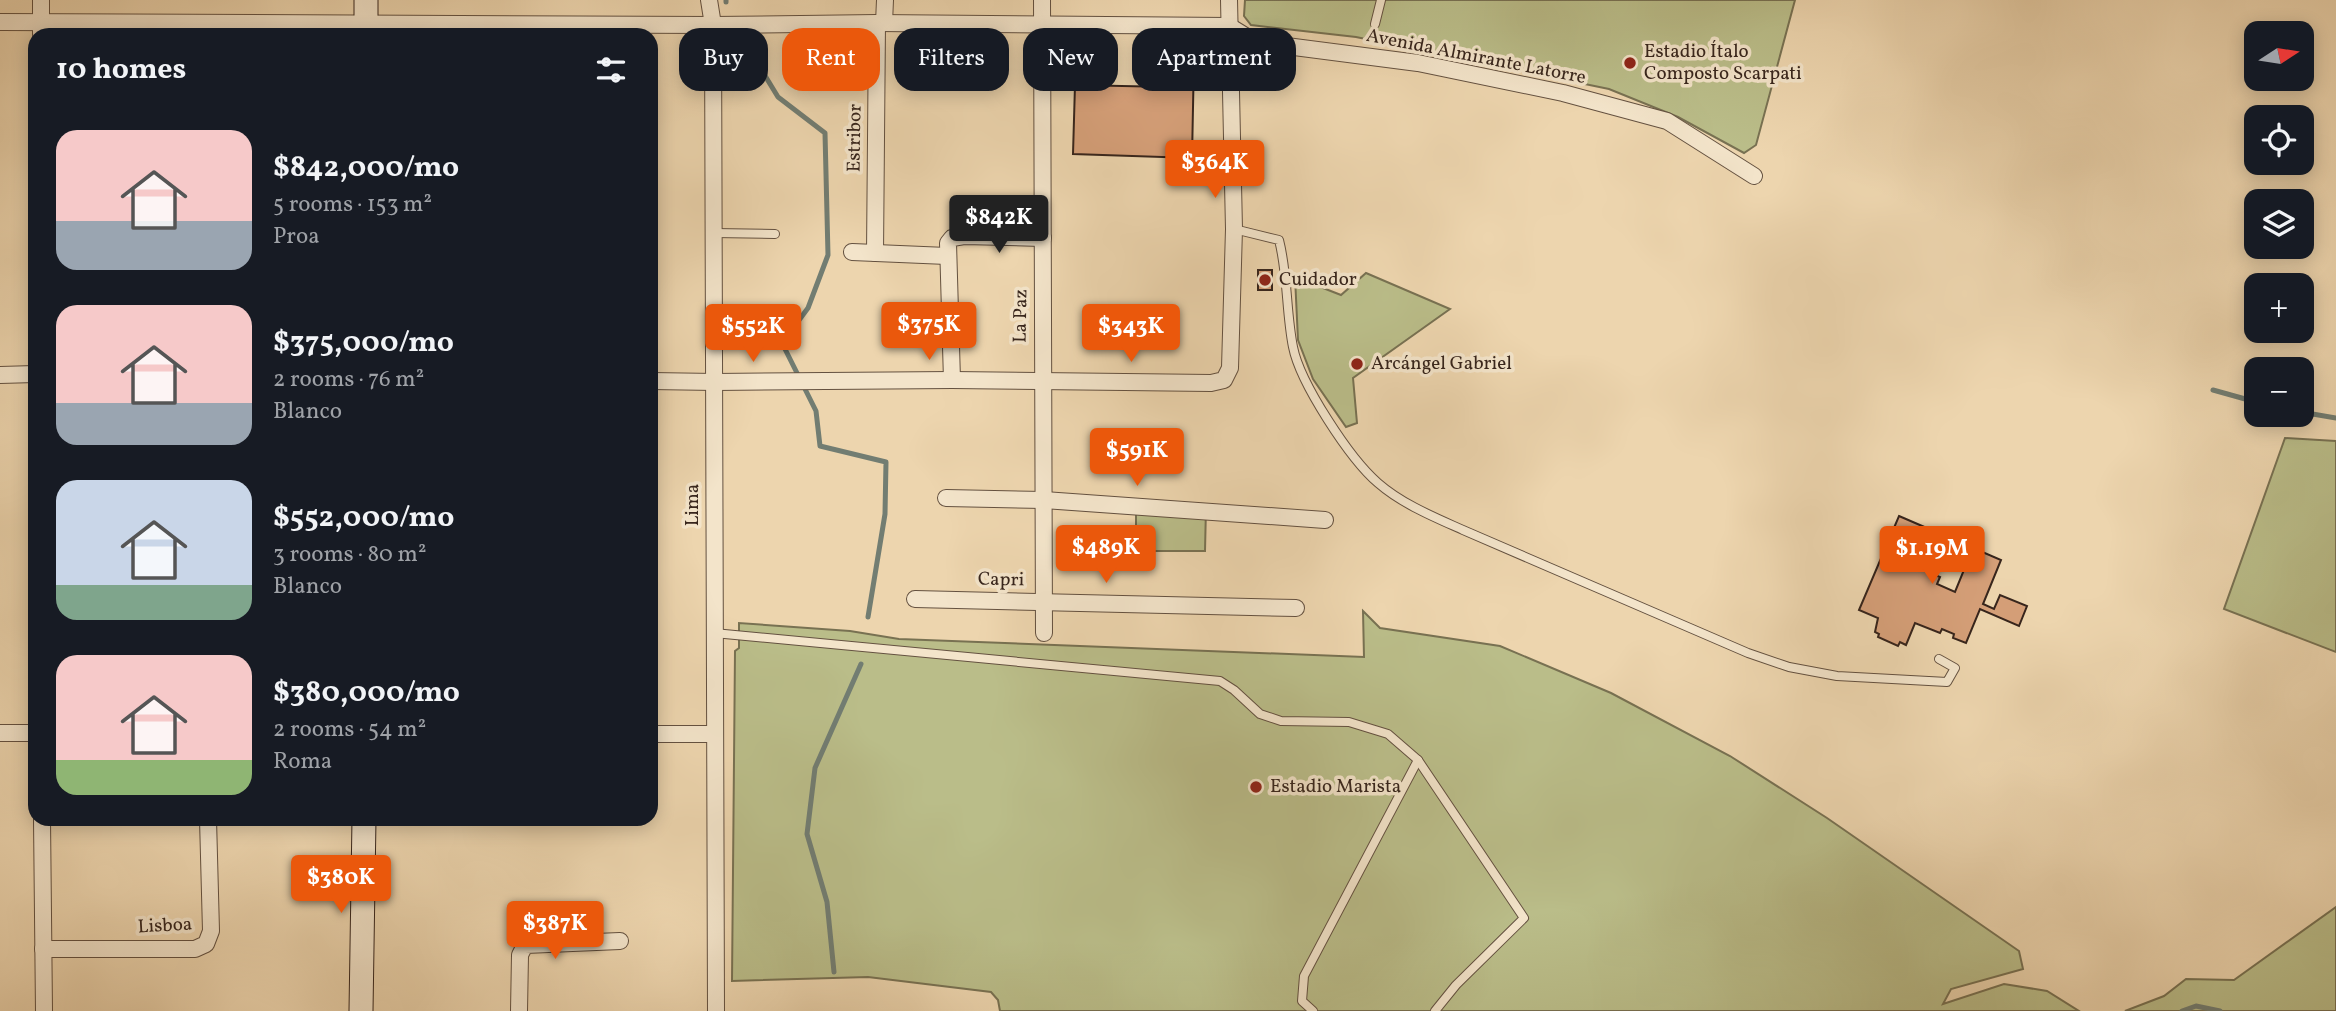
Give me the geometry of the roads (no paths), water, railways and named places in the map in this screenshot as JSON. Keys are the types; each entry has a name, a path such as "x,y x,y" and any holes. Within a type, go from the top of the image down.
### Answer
{"street":[{"path":"41,0 41,28"},
{"name":"Lima","path":"709,0 713,24 717,1011"},
{"name":"Estribor","path":"875,253 881,23 885,0"},
{"name":"La Paz","path":"1042,0 1044,633"},
{"path":"658,381 952,380 1211,383 1224,380 1230,368 1234,229 1229,0"},
{"name":"Avenida Almirante Latorre","path":"0,22 41,28 366,19 713,24 1229,26 1255,42 1418,63 1563,93 1667,121 1755,176"},
{"path":"952,380 948,243 952,238 964,236 1043,238"},
{"path":"852,252 947,256"},
{"path":"0,375 28,374"},
{"path":"946,498 1044,500 1325,520"},
{"name":"Capri","path":"915,599 1296,608"},
{"path":"0,733 28,733"},
{"path":"658,734 715,734"},
{"path":"42,826 44,1011"},
{"name":"Lisboa","path":"43,948 195,949 205,944 211,931 208,826"},
{"path":"361,1011 364,826"},
{"path":"519,1011 520,955 525,944 620,941"}],"lane":[{"path":"1375,24 1381,0"},
{"path":"1234,229 1279,240 1293,351 1307,383 1331,425 1360,462 1377,482 1396,495 1424,512 1463,530 1748,653 1788,667 1837,676 1947,682 1955,667 1939,659"},
{"path":"714,233 775,234"},
{"path":"714,633 1220,681 1260,713 1281,721 1349,722 1388,734 1418,760 1524,918 1455,985 1435,1011"},
{"path":"1313,1011 1302,1001 1304,976 1418,760"}],"waterway":[{"path":"768,81 778,97 825,133 828,255 808,308 782,343 816,411 820,446 886,462 885,514 868,617"},
{"path":"2213,390 2244,399"},
{"path":"2314,414 2336,418"},
{"path":"834,972 827,902 807,834 815,768 861,664"},
{"path":"2182,1011 2196,1006 2220,1011"}],"place":[{"name":"Estadio Ítalo Composto Scarpati","path":"1630,63"},
{"name":"Cuidador","path":"1265,280"},
{"name":"Arcángel Gabriel","path":"1357,364"},
{"name":"Estadio Marista","path":"1256,787"}]}
